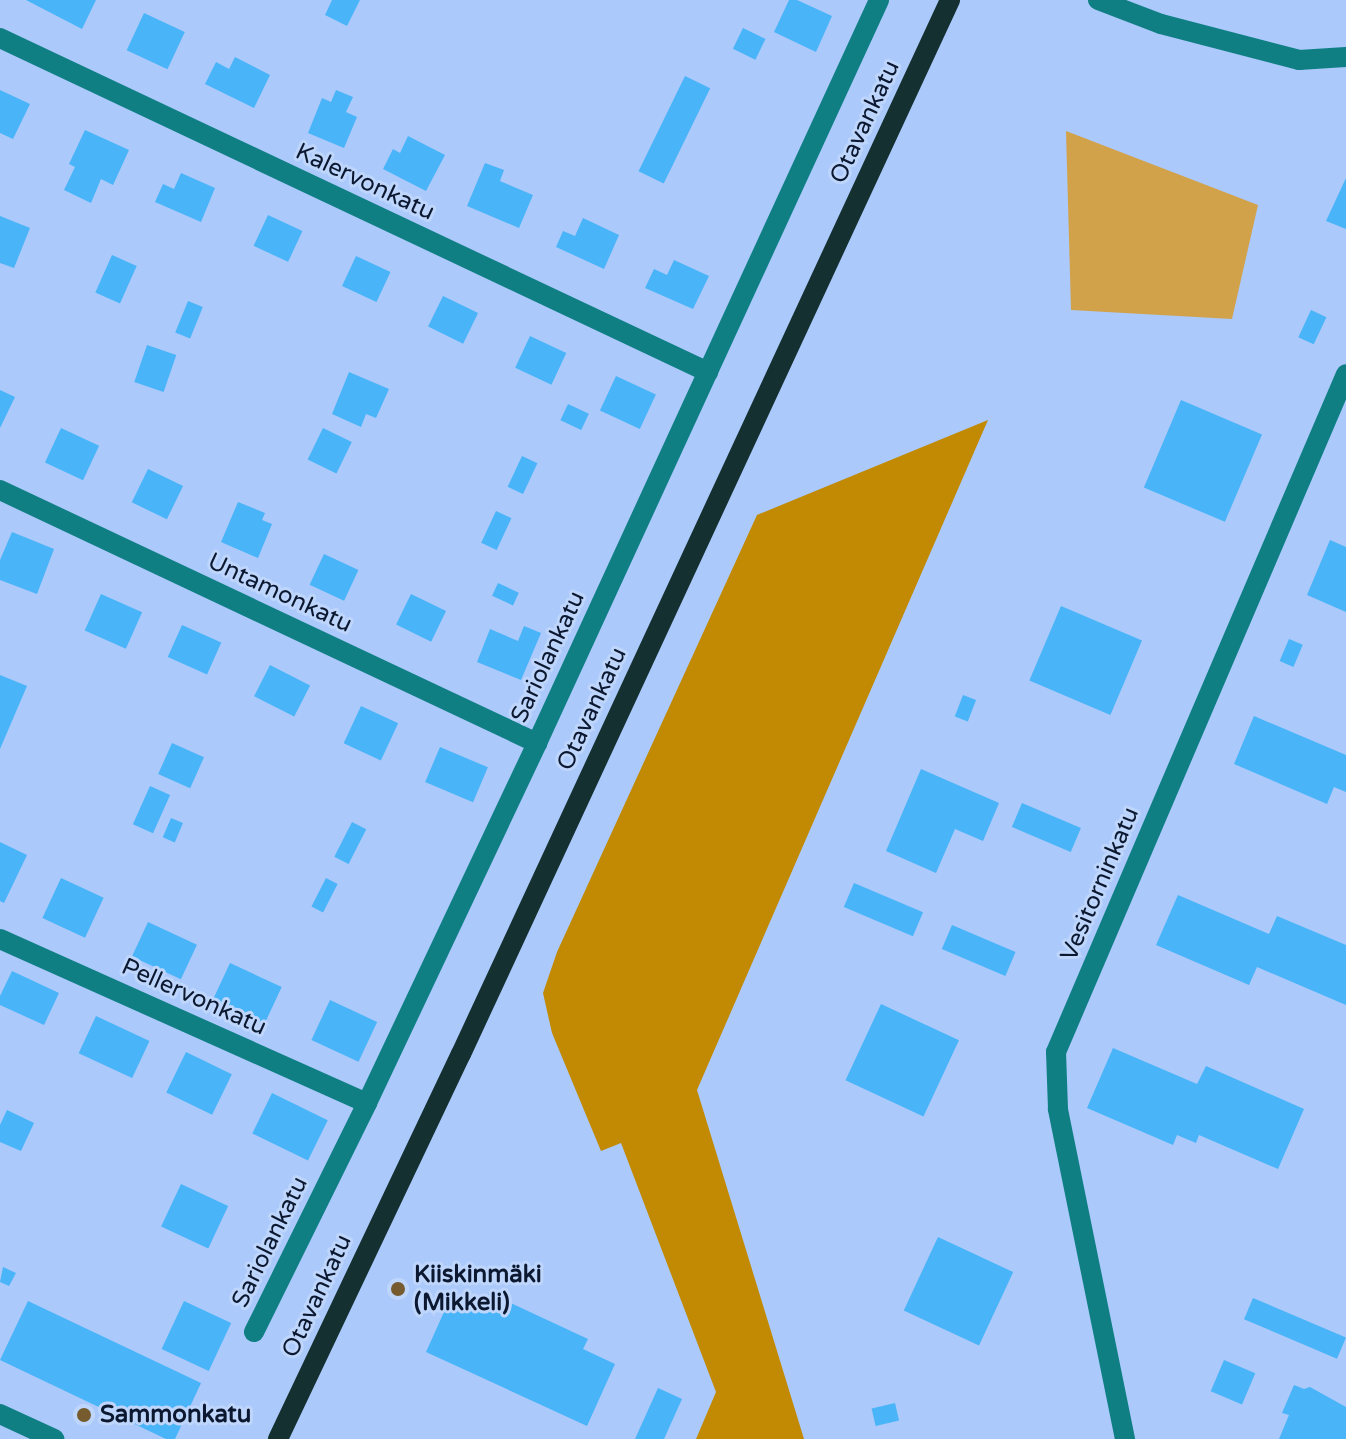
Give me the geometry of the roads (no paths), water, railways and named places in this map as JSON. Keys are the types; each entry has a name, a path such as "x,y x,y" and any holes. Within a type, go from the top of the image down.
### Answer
{"main road":[{"name":"Otavankatu","path":"278,1439 468,1040 950,0"}],"street":[{"name":"Sariolankatu","path":"254,1332 367,1103 537,743 879,0"},
{"path":"1098,0 1161,24 1299,60 1346,57"},
{"name":"Kalervonkatu","path":"0,38 708,372"},
{"name":"Vesitorninkatu","path":"1125,1439 1058,1109 1056,1052 1346,374"},
{"name":"Untamonkatu","path":"0,490 537,743"},
{"name":"Pellervonkatu","path":"0,939 367,1103"},
{"path":"0,1414 54,1439"}],"place":[{"name":"Kiiskinmäki (Mikkeli)","path":"398,1289"},
{"name":"Sammonkatu","path":"84,1415"}]}
